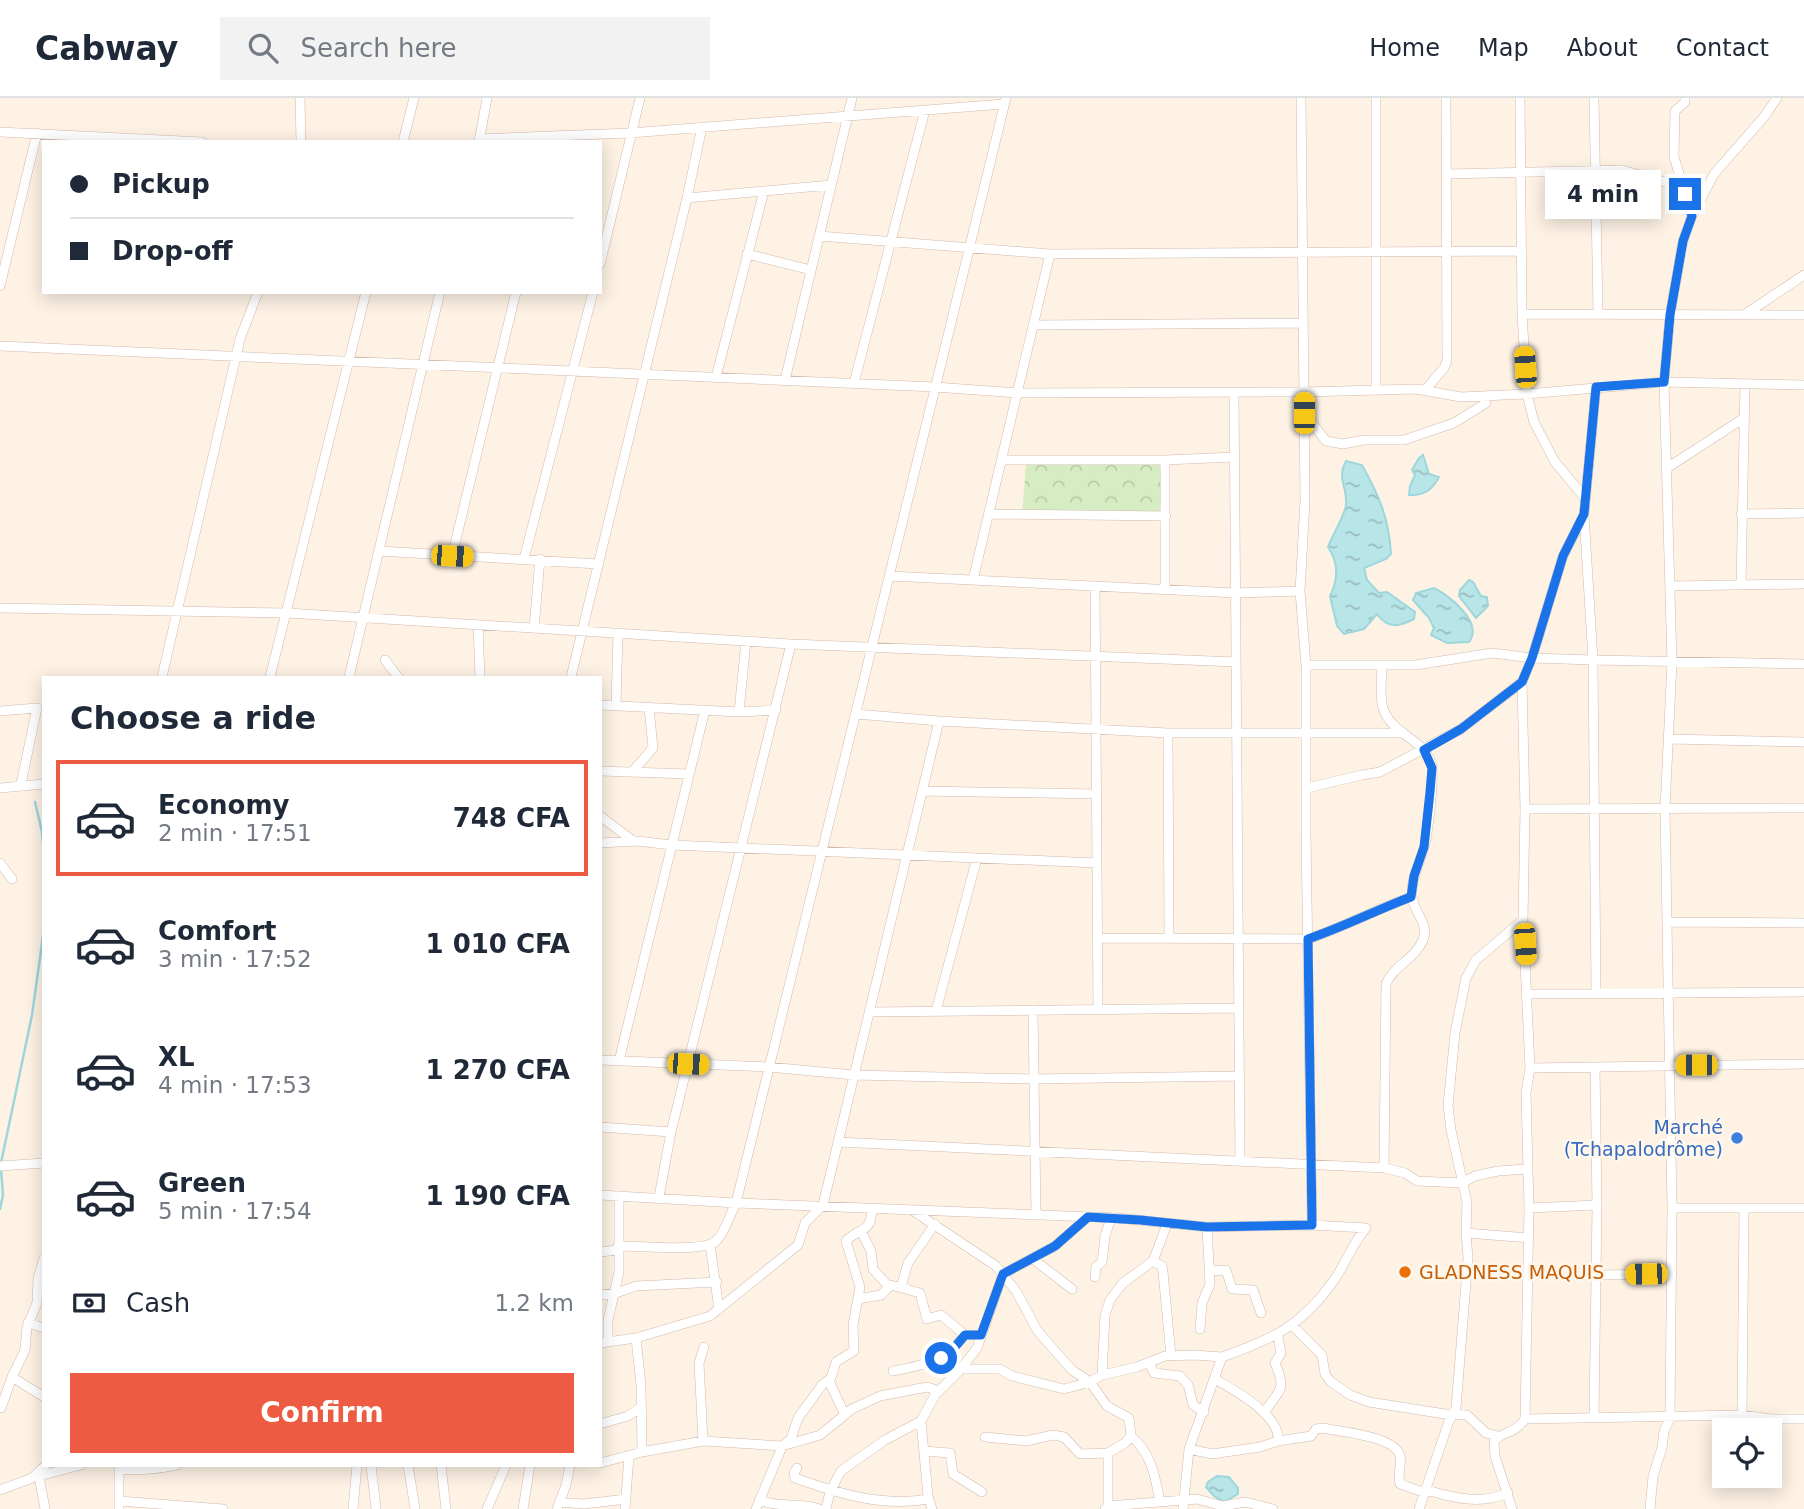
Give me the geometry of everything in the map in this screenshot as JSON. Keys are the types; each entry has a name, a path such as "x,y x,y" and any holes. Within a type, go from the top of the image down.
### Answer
{"street":[{"path":"300,98 302,140"},
{"path":"404,140 414,98"},
{"path":"487,98 479,140 551,140 925,110 1005,101 736,1203 719,1238 710,1245 618,1248 602,1252"},
{"path":"602,256 634,133 640,98"},
{"path":"785,380 852,98"},
{"path":"1301,98 1305,501 1300,591 1306,665 1312,1225"},
{"path":"1376,98 1376,390"},
{"path":"1426,389 1447,361 1446,98"},
{"path":"1520,98 1522,314 1527,394 1534,422 1555,462 1585,498"},
{"path":"1594,98 1598,313"},
{"path":"1685,98 1685,102 1675,111 1674,157 1692,216"},
{"path":"1650,1509 1653,1476 1662,1448 1664,1430 1670,1418 1672,1208 1665,809 1672,662 1664,382 1670,315 1683,241 1692,216 1714,174 1764,117 1777,98"},
{"path":"854,383 925,110"},
{"path":"571,676 702,127"},
{"path":"0,131 165,140"},
{"path":"0,286 37,133"},
{"path":"1446,174 1596,169 1628,171 1683,187"},
{"path":"687,198 831,185"},
{"path":"716,377 764,191"},
{"path":"819,236 1050,254 1521,251"},
{"path":"747,254 811,270"},
{"path":"973,580 1050,254"},
{"path":"1746,314 1804,275"},
{"path":"162,676 236,356 257,294"},
{"path":"270,676 366,294"},
{"path":"349,676 440,294"},
{"path":"452,556 516,294"},
{"path":"524,559 592,294"},
{"path":"1522,314 1804,315"},
{"path":"1033,325 1303,323"},
{"path":"0,346 854,383 1018,393 1304,393 1426,389 1461,397 1664,382 1804,385"},
{"path":"1741,585 1745,383"},
{"path":"1596,387 1584,514 1593,660 1596,992"},
{"path":"1234,393 1240,1161"},
{"path":"1304,413 1326,441 1343,444 1364,440 1404,440 1454,423 1486,403"},
{"path":"1667,468 1744,418"},
{"path":"1003,460 1166,460 1235,457"},
{"path":"1165,589 1166,460"},
{"path":"1741,514 1804,513"},
{"path":"989,514 1166,516"},
{"path":"1293,1326 1322,1355 1325,1374 1330,1381 1350,1395 1369,1402 1467,1415 1486,1433 1498,1436 1518,1429 1525,1419 1529,1208 1526,1093 1530,1068 1523,919 1525,809 1522,682 1563,556 1584,514"},
{"path":"379,551 598,564"},
{"path":"534,628 540,559"},
{"path":"889,576 1236,593 1300,591"},
{"path":"1671,586 1804,584"},
{"path":"1095,586 1098,1009"},
{"path":"0,608 287,613 791,644 1236,662"},
{"path":"478,626 480,676"},
{"path":"616,706 618,633"},
{"path":"739,712 746,641"},
{"path":"659,1196 671,1132 791,644"},
{"path":"1306,665 1441,663 1492,653 1532,658 1804,664"},
{"path":"385,660 397,676"},
{"path":"1382,665 1382,706 1388,719 1401,733 1424,750 1432,768 1424,847 1414,876 1411,897 1425,929 1423,940 1415,953 1390,973 1386,984 1384,1168"},
{"path":"1307,788 1380,772 1461,729 1522,682"},
{"path":"602,705 739,712 776,710"},
{"path":"632,772 653,748 649,707"},
{"path":"0,711 37,708 21,785"},
{"path":"619,1061 705,710"},
{"path":"856,714 939,722 1168,733 1401,733"},
{"path":"619,1196 616,1293 604,1342 636,1338 701,1320 798,1245 805,1223 823,1205 939,722"},
{"path":"1168,733 1169,938"},
{"path":"1670,739 1804,742"},
{"path":"602,771 689,774"},
{"path":"0,788 42,784"},
{"path":"922,791 1097,794"},
{"path":"1525,809 1804,808"},
{"path":"602,817 634,841"},
{"path":"602,845 634,841 672,845 1097,863"},
{"path":"936,1011 977,858"},
{"path":"0,863 12,879"},
{"path":"1097,938 1308,939 1339,929 1384,906 1411,897"},
{"path":"1419,1509 1449,1421 1454,1415 1468,1258 1467,1202 1448,1106 1455,1033 1466,978 1476,960 1523,919"},
{"path":"1668,922 1804,923"},
{"path":"1528,994 1804,992"},
{"path":"869,1012 1239,1008"},
{"path":"1033,1010 1036,1215"},
{"path":"602,1060 769,1067 854,1075 1033,1079 1240,1076"},
{"path":"1530,1068 1804,1064"},
{"path":"1594,1417 1597,1205 1595,1067"},
{"path":"602,1127 671,1132"},
{"path":"838,1142 1384,1168 1405,1173 1417,1181 1462,1183 1475,1176 1498,1171 1528,1169"},
{"path":"0,1166 42,1163"},
{"path":"602,1195 872,1209 1111,1217 1207,1227 1312,1225 1366,1228 1351,1248 1333,1282 1293,1326 1278,1336 1223,1357 1171,1356 1059,1389 1012,1376 1000,1369 961,1369"},
{"path":"1529,1208 1597,1205"},
{"path":"1672,1208 1804,1208"},
{"path":"820,1509 805,1505 757,1505 782,1446 790,1439 796,1422 822,1385 829,1381 836,1362 855,1350 853,1325 860,1287 859,1276 846,1241 872,1222 872,1209"},
{"path":"910,1209 988,1259 1016,1291 1032,1322 1048,1343 1072,1370 1090,1382 1107,1406 1129,1418 1131,1436 1148,1453 1155,1472 1160,1502"},
{"path":"1742,1415 1744,1210"},
{"path":"932,1509 921,1421 930,1403 977,1348 1003,1274 1055,1246 1088,1217"},
{"path":"1095,1277 1096,1267 1102,1262 1105,1236 1111,1217"},
{"path":"901,1287 908,1263 935,1224"},
{"path":"1101,1375 1105,1315 1110,1300 1123,1283 1153,1261 1167,1224"},
{"path":"1200,1329 1202,1303 1210,1284 1207,1227"},
{"path":"861,1231 871,1251 873,1269 889,1287"},
{"path":"1466,1233 1528,1238"},
{"path":"710,1245 719,1308"},
{"path":"1033,1259 1072,1289"},
{"path":"1153,1261 1162,1266 1171,1356"},
{"path":"1,1408 25,1350 28,1323 41,1295 38,1279 42,1265"},
{"path":"1210,1272 1226,1270 1232,1289 1253,1290 1261,1313"},
{"path":"1594,1275 1672,1274"},
{"path":"602,1295 636,1286 717,1282"},
{"path":"858,1299 881,1295 892,1284 920,1293 927,1319 941,1315 965,1335 981,1335"},
{"path":"28,1323 42,1327"},
{"path":"893,1371 934,1362 954,1348 965,1335"},
{"path":"1264,1413 1283,1385 1275,1363 1281,1353 1278,1336"},
{"path":"636,1338 642,1452"},
{"path":"704,1347 699,1363 704,1441"},
{"path":"1183,1504 1189,1449 1223,1357"},
{"path":"1149,1362 1154,1373 1177,1375 1187,1382 1193,1405 1204,1412"},
{"path":"12,1377 42,1395"},
{"path":"1215,1379 1264,1413 1278,1430 1278,1441"},
{"path":"829,1381 845,1415"},
{"path":"602,1462 704,1441 782,1446 820,1435 865,1402 880,1396 927,1387 939,1391"},
{"path":"602,1423 628,1416 641,1407"},
{"path":"1525,1419 1742,1415 1771,1419 1804,1419"},
{"path":"826,1509 830,1492 847,1466 885,1440 921,1421"},
{"path":"1189,1449 1212,1454 1260,1447 1311,1436 1320,1428 1384,1441 1394,1446 1400,1454 1400,1483 1426,1492 1475,1500 1489,1500 1508,1493"},
{"path":"985,1437 1026,1441 1053,1436 1064,1437 1080,1454 1108,1453 1125,1444 1131,1436"},
{"path":"1498,1436 1494,1446 1512,1509"},
{"path":"924,1451 950,1453 953,1474 982,1492"},
{"path":"1108,1453 1106,1508 1160,1502 1183,1504 1203,1500 1223,1506 1245,1502 1273,1509"},
{"path":"570,1467 558,1505 626,1504 629,1455"},
{"path":"36,1477 44,1467"},
{"path":"0,1489 74,1467"},
{"path":"169,1467 153,1471 119,1468 119,1505 223,1509"},
{"path":"353,1509 357,1467"},
{"path":"371,1467 376,1509"},
{"path":"408,1467 415,1509"},
{"path":"441,1467 446,1509"},
{"path":"487,1509 505,1467"},
{"path":"523,1509 530,1467"},
{"path":"797,1468 795,1478 830,1492 885,1502 929,1499"},
{"path":"36,1477 45,1509"}],"green space":[{"path":"1165,462 1165,520 1022,515 1026,464"}],"water":[{"path":"1423,455 1429,474 1439,477 1427,491 1409,495 1415,475 1412,470"},
{"path":"1346,461 1362,465 1378,497 1388,529 1391,554 1386,559 1364,568 1367,580 1379,593 1387,592 1415,612 1414,619 1398,625 1385,622 1377,614 1364,629 1344,634 1337,626 1330,596 1336,572 1328,547 1346,505 1342,473"},
{"path":"1469,580 1481,596 1487,597 1488,606 1476,618 1459,596 1460,590"},
{"path":"1434,588 1463,610 1472,626 1469,642 1447,643 1431,635 1434,628 1429,618 1413,600 1416,593"},
{"path":"1217,1476 1229,1477 1238,1488 1238,1494 1224,1502 1214,1496 1206,1487 1208,1482"}],"waterway":[{"path":"35,802 42,832"},
{"path":"1,1163 32,1015 42,943"},
{"path":"0,1209 3,1195 1,1169"}],"place":[{"name":"Marché (Tchapalodrôme)","path":"1737,1138"},
{"name":"GLADNESS MAQUIS","path":"1405,1272"}],"route":[{"path":"941,1358 965,1335 981,1335 1003,1274 1055,1246 1088,1217 1207,1227 1312,1225 1308,939 1339,929 1384,906 1411,897 1414,876 1424,847 1430,792 1432,768 1424,750 1461,729 1522,682 1563,556 1584,514 1596,387 1664,382 1670,315 1683,241 1692,216 1685,194"}]}
